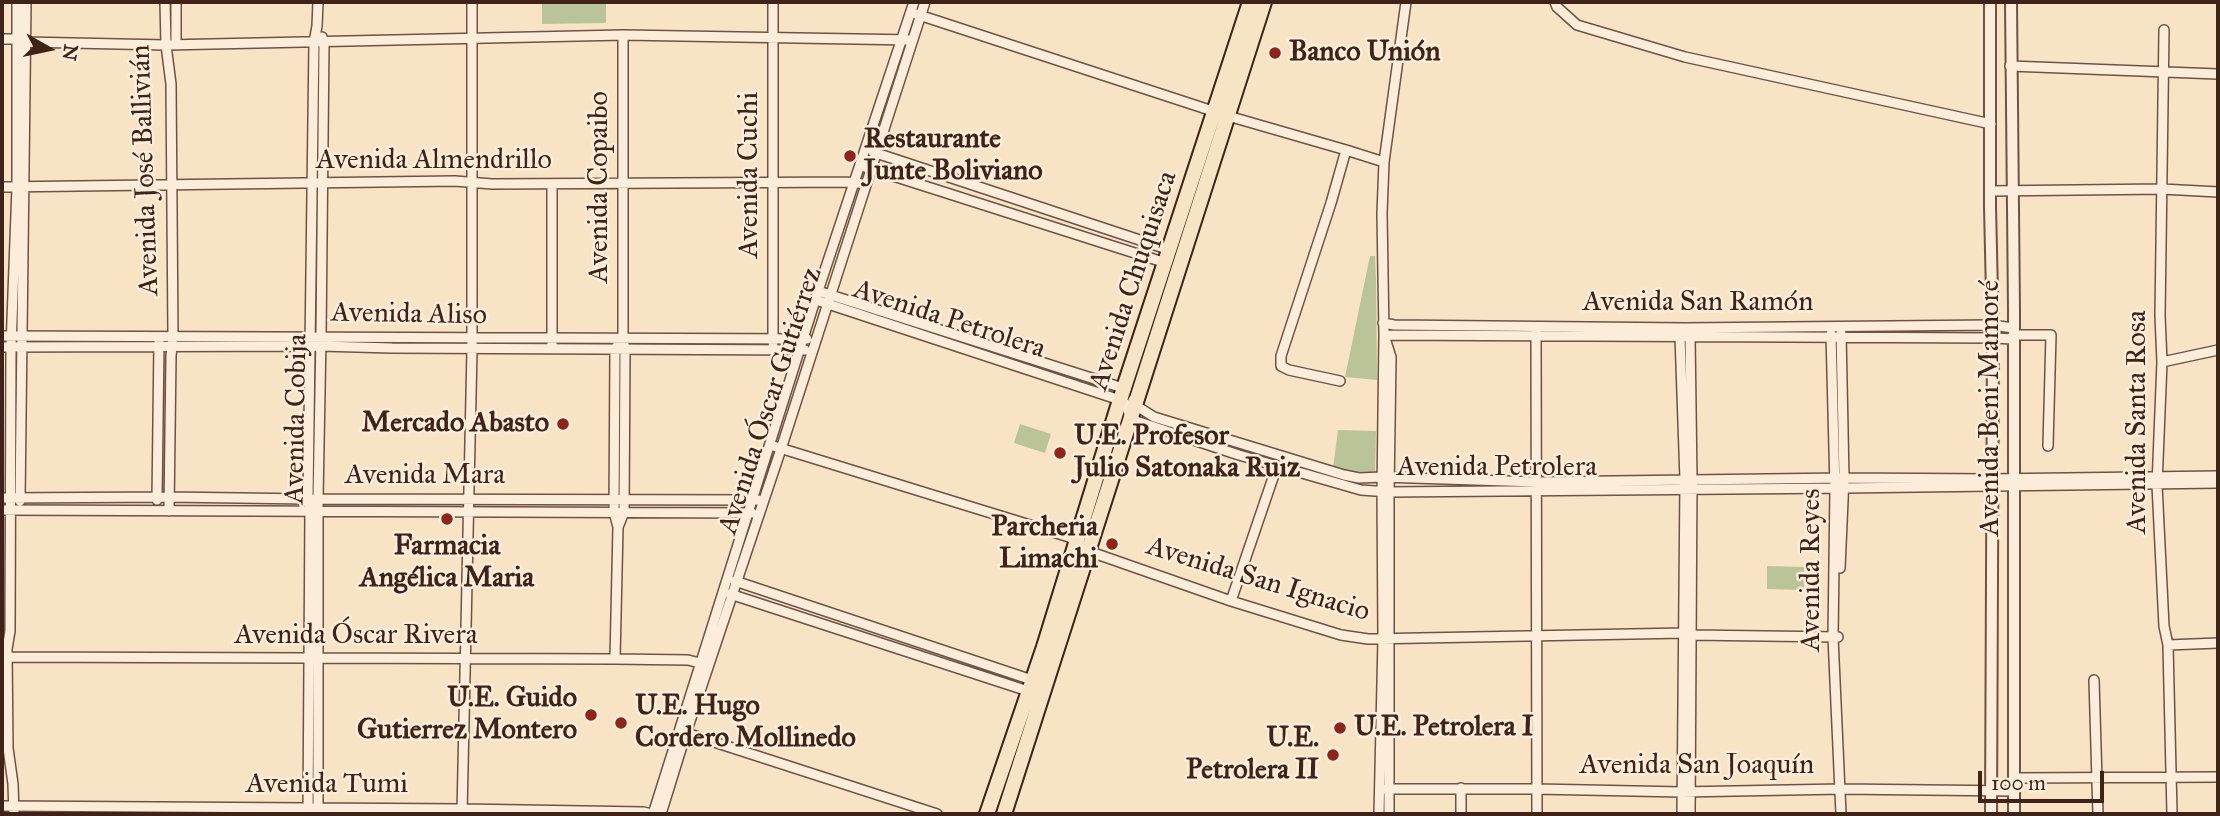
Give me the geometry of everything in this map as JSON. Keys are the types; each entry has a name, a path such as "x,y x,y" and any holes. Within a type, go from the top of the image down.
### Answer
{"main road":[{"name":"Avenida Chuquisaca","path":"1082,547 1130,419 1127,398 1221,114 1250,2"},
{"name":"Avenida Chuquisaca","path":"1004,814 1050,650 1168,256 1264,2"},
{"name":"Avenida Chuquisaca","path":"987,814 1030,685 1050,650"}],"street":[{"path":"10,498 22,341 21,41 18,2"},
{"path":"21,41 26,2"},
{"name":"Avenida José Ballivián","path":"165,2 166,45 171,84 173,342 169,511"},
{"name":"Avenida José Ballivián","path":"176,2 176,44"},
{"name":"Avenida Cobija","path":"313,811 318,2"},
{"path":"462,811 472,344 472,2"},
{"name":"Avenida Cuchi","path":"773,2 773,344"},
{"name":"Avenida Óscar Gutiérrez","path":"733,580 764,501 865,186 866,150 914,2"},
{"name":"Avenida Óscar Gutiérrez","path":"652,814 729,594 749,512 855,182 876,153 925,2"},
{"path":"1389,814 1385,789 1385,491 1391,356 1383,323 1381,213 1384,162 1406,2"},
{"path":"1555,2 1577,25 1685,57 1991,124"},
{"name":"Avenida Beni Mamoré","path":"1990,2 1993,338 1991,814"},
{"name":"Avenida Beni Mamoré","path":"2011,2 2014,814"},
{"path":"911,12 1221,114 1384,162"},
{"name":"Avenida Santa Rosa","path":"2164,30 2160,316 2162,362 2158,482 2164,626 2168,645 2172,814"},
{"path":"2,39 166,45 623,35 913,40"},
{"name":"Avenida Copaibo","path":"623,35 623,339"},
{"path":"2010,66 2218,74"},
{"path":"866,150 1168,256"},
{"path":"1340,381 1289,370 1281,366 1281,356 1346,150"},
{"path":"865,167 1168,256"},
{"name":"Avenida Almendrillo","path":"2,187 773,181 855,182 865,186"},
{"path":"552,184 552,344"},
{"path":"14,810 8,748 5,657 10,631 6,341 21,187"},
{"path":"1990,191 2162,189 2218,192"},
{"name":"Avenida Petrolera","path":"817,296 1127,398 1154,417 1344,475 1359,478 1386,477 1537,486"},
{"name":"Avenida San Ramón","path":"1383,323 1536,332"},
{"name":"Avenida San Ramón","path":"1685,333 1836,326 1992,325 2013,334"},
{"name":"Avenida Reyes","path":"1836,326 1839,483 1835,637 1843,814"},
{"path":"1536,332 1537,814"},
{"name":"Avenida San Ramón","path":"1384,335 1536,332 1993,338 2013,334"},
{"path":"1682,814 1686,791 1688,634 1685,333"},
{"path":"2013,334 2052,335 2048,446"},
{"name":"Avenida Aliso","path":"552,344 620,350 773,344 816,338"},
{"path":"615,659 618,527 614,512 619,499 620,350 623,339"},
{"name":"Avenida Aliso","path":"6,341 552,344 623,339 773,344 812,350"},
{"path":"157,510 159,342"},
{"path":"2162,362 2218,350"},
{"name":"Avenida Petrolera","path":"1130,419 1361,490 1688,484 2218,483"},
{"name":"Avenida San Ignacio","path":"770,445 1069,537 1082,547 1230,601 1341,635 1368,639 1688,634 1835,637"},
{"path":"1244,456 1248,445"},
{"path":"1230,601 1278,466"},
{"name":"Avenida Petrolera","path":"2158,482 2218,476"},
{"name":"Avenida Mara","path":"10,498 764,501"},
{"path":"618,527 624,512 619,499"},
{"name":"Avenida Mara","path":"10,510 749,512 759,515"},
{"path":"733,580 1030,685"},
{"path":"729,594 1030,685"},
{"path":"2168,645 2218,643"},
{"name":"Avenida Óscar Rivera","path":"5,657 615,659 688,660 705,664"},
{"path":"2094,680 2098,814"},
{"path":"682,732 937,814"},
{"name":"Avenida Óscar Gutiérrez","path":"661,814 682,732"},
{"path":"2014,778 2218,777"},
{"path":"1461,788 1461,814"},
{"path":"1379,814 1385,789"},
{"name":"Avenida San Joaquín","path":"1385,789 2013,791"},
{"path":"1686,791 1690,814"},
{"name":"Avenida Tumi","path":"2,806 14,810 652,814"}],"green space":[{"path":"542,2 606,2 606,23 542,24"},
{"path":"1370,256 1375,256 1377,380 1345,377"},
{"path":"1020,424 1051,434 1045,453 1014,443"},
{"path":"1338,430 1376,431 1375,472 1358,474 1333,468"},
{"path":"1767,566 1804,567 1804,590 1767,589"}],"place":[{"name":"Banco Unión","path":"1275,53"},
{"name":"Restaurante Junte Boliviano","path":"850,156"},
{"name":"Mercado Abasto","path":"563,424"},
{"name":"U.E. Profesor Julio Satonaka Ruiz","path":"1060,453"},
{"name":"Farmacia Angélica Maria","path":"447,519"},
{"name":"Parcheria Limachi","path":"1112,544"},
{"name":"U.E. Guido Gutierrez Montero","path":"591,715"},
{"name":"U.E. Hugo Cordero Mollinedo","path":"621,723"},
{"name":"U.E. Petrolera I","path":"1340,728"},
{"name":"U.E. Petrolera II","path":"1333,755"}]}
